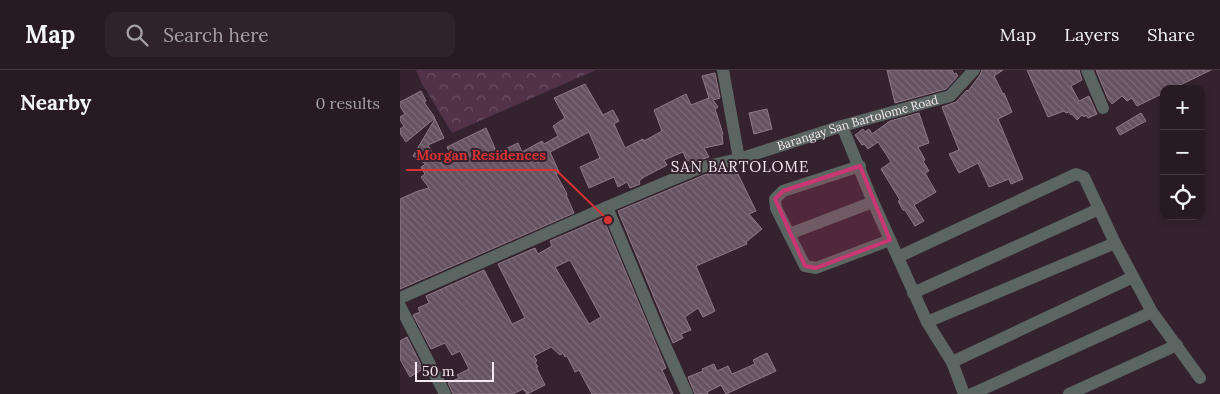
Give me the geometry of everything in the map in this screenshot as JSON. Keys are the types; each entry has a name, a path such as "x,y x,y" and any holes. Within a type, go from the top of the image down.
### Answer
{"street":[{"path":"723,70 739,159"},
{"name":"Barangay San Bartolome Road","path":"400,298 702,167 739,159 842,126 950,96 974,70"},
{"path":"1087,70 1103,108"},
{"path":"842,126 860,166 873,202 927,322 952,362 964,394"},
{"path":"860,166 783,191 775,199 776,208 805,266 816,268 890,240"},
{"path":"898,257 1076,174 1084,177 1115,243 1152,312 1200,378"},
{"path":"789,234 873,202"},
{"path":"607,207 687,394"},
{"path":"914,292 1098,209"},
{"path":"927,322 1115,243"},
{"path":"952,362 1133,277"},
{"path":"400,306 445,394"},
{"path":"972,394 1152,312"},
{"path":"1069,394 1177,345"}],"highlighted area":[{"path":"860,166 890,240 816,268 805,266 775,199 783,191"}],"green space":[{"path":"416,70 596,70 452,133 421,82"}],"building":[{"path":"887,70 952,70 958,76 946,89 895,103"},
{"path":"982,70 1003,70 994,76 1012,112 998,119 1023,179 1011,184 1009,179 989,187 978,163 959,173 949,154 959,150 942,107 956,102 968,91"},
{"path":"1027,70 1079,70 1082,80 1071,86 1079,101 1089,96 1097,114 1088,118 1086,115 1084,117 1082,115 1077,120 1072,114 1064,111 1048,117"},
{"path":"1096,70 1211,70 1180,85 1160,85 1160,95 1137,106 1132,98 1127,101 1122,96 1112,104"},
{"path":"715,73 720,98 713,100 718,107 715,109 723,134 723,144 704,148 709,157 690,163 683,152 664,160 667,165 644,177 639,181 640,184 630,188 627,182 618,187 614,177 589,188 580,167 600,158 589,132 550,152 559,172 556,174 566,192 574,213 400,289 400,199 429,188 421,177 425,174 421,167 426,164 413,156 435,119 444,138 428,145 437,162 451,156 447,147 486,128 497,153 518,143 522,152 542,141 544,144 558,136 553,126 565,118 554,98 585,84 603,115 613,110 619,121 614,124 625,148 643,139 644,141 662,131 654,110 686,94 691,105 709,98 702,76"},
{"path":"421,91 426,101 424,102 435,118 406,142 400,133 400,129 404,126 400,117 405,114 400,106 400,102"},
{"path":"767,109 772,129 754,134 749,113"},
{"path":"919,113 929,143 918,147 929,171 925,173 936,192 914,205 924,221 915,226 905,210 903,210 898,201 900,200 881,169 891,162 878,142 868,149 864,144 862,145 855,135 863,129 865,132 869,129 872,134 890,121"},
{"path":"1141,113 1146,121 1120,135 1116,128"},
{"path":"735,168 756,211 749,214 762,229 746,242 747,244 696,266 715,311 703,317 698,308 685,317 691,330 681,334 683,338 673,343 618,211 704,175 721,171 722,173"},
{"path":"603,218 666,368 662,370 673,394 592,394 579,370 575,372 567,356 565,357 563,353 560,355 551,347 534,356 537,361 535,362 538,367 536,367 545,385 527,394 523,389 513,394 453,394 448,383 459,378 457,375 469,369 460,351 452,355 445,343 431,349 413,315 420,312 418,308 429,303 426,296 484,270 512,324 525,318 498,264 535,248 538,254 552,246 550,241","holes":["570,260 601,317 589,324 555,267"]},
{"path":"407,337 423,369 410,377 400,359 400,341"},
{"path":"767,353 776,371 726,394 721,385 707,392 708,394 695,394 688,377 703,371 702,369 714,364 717,371 728,366 732,374 755,364 753,360"}],"place":[{"name":"Morgan Residences","path":"608,220"}],"district":[{"name":"SAN BARTOLOME","path":"740,167"}]}
